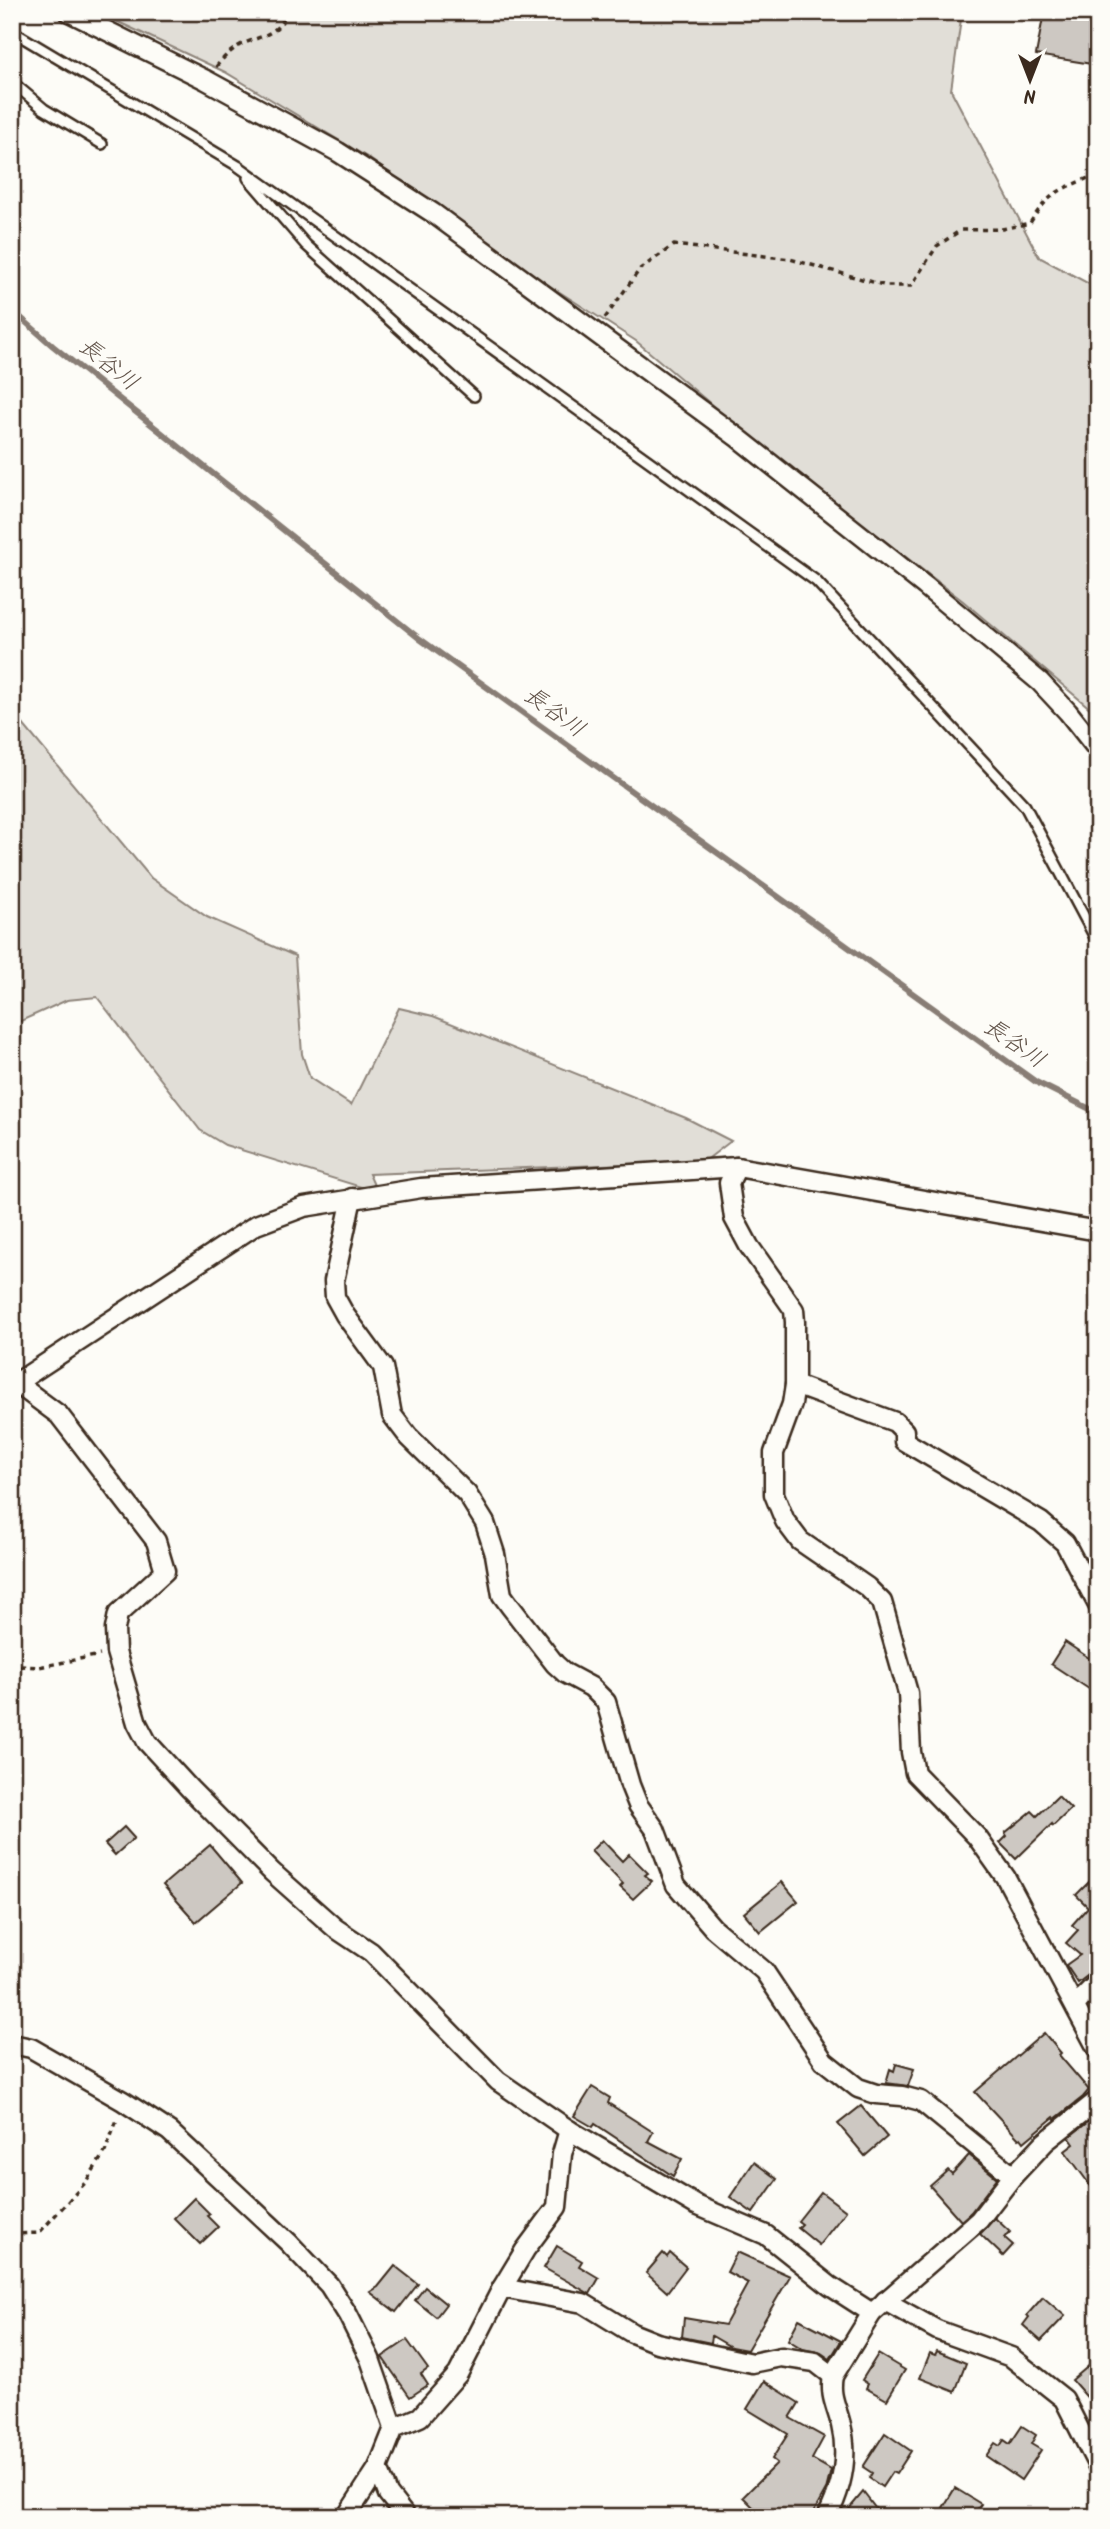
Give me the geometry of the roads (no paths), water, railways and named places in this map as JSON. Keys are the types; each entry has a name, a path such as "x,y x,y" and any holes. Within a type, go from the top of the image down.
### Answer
{"street":[{"path":"69,12 206,80 338,152 433,213 737,437 925,586 1040,682 1098,750"},
{"path":"737,1167 729,1183 734,1218 749,1247 794,1310 797,1337 796,1385 774,1453 774,1494 785,1521 800,1541 867,1587 882,1602 908,1693 911,1752 915,1773 977,1837 1006,1878 1098,2050"},
{"path":"1098,1231 737,1167 421,1188 304,1207 256,1225 14,1382 59,1415 156,1541 165,1571 118,1614 115,1629 116,1652 137,1723 147,1741 190,1789 272,1872 335,1928 371,1952 498,2081 569,2130 696,2205 766,2235 831,2286 1011,2357 1064,2399 1098,2466"},
{"path":"352,1198 334,1281 335,1297 383,1367 392,1415 408,1436 467,1494 485,1523 495,1554 502,1595 555,1664 591,1688 606,1702 634,1795 655,1829 676,1885 713,1928 764,1970 824,2061 836,2072 858,2088 876,2094 921,2101 1013,2176"},
{"path":"796,1385 895,1422 904,1431 904,1441 1041,1522 1065,1543 1098,1605"},
{"path":"1075,2004 1098,1982"},
{"path":"12,2045 31,2048 123,2101 169,2132 288,2242 329,2285 370,2359 394,2428 378,2468 346,2517"},
{"path":"827,2517 844,2474 845,2448 841,2423 832,2401 833,2376 879,2307 979,2220 1013,2176 1045,2142 1098,2100"},
{"path":"394,2428 420,2417 458,2374 502,2288 525,2250 557,2207 562,2154 569,2130"},
{"path":"502,2288 583,2303 632,2333 657,2343 752,2363 781,2357 815,2362 833,2376"},
{"path":"378,2468 388,2494 406,2517"}],"lane":[{"path":"12,31 237,166 816,581 1025,806 1098,943"},
{"path":"12,82 44,109 102,144"},
{"path":"237,166 306,245 474,396"}],"waterway":[{"name":"長谷川","path":"12,310 53,346 420,639 1036,1082 1098,1113"}]}
